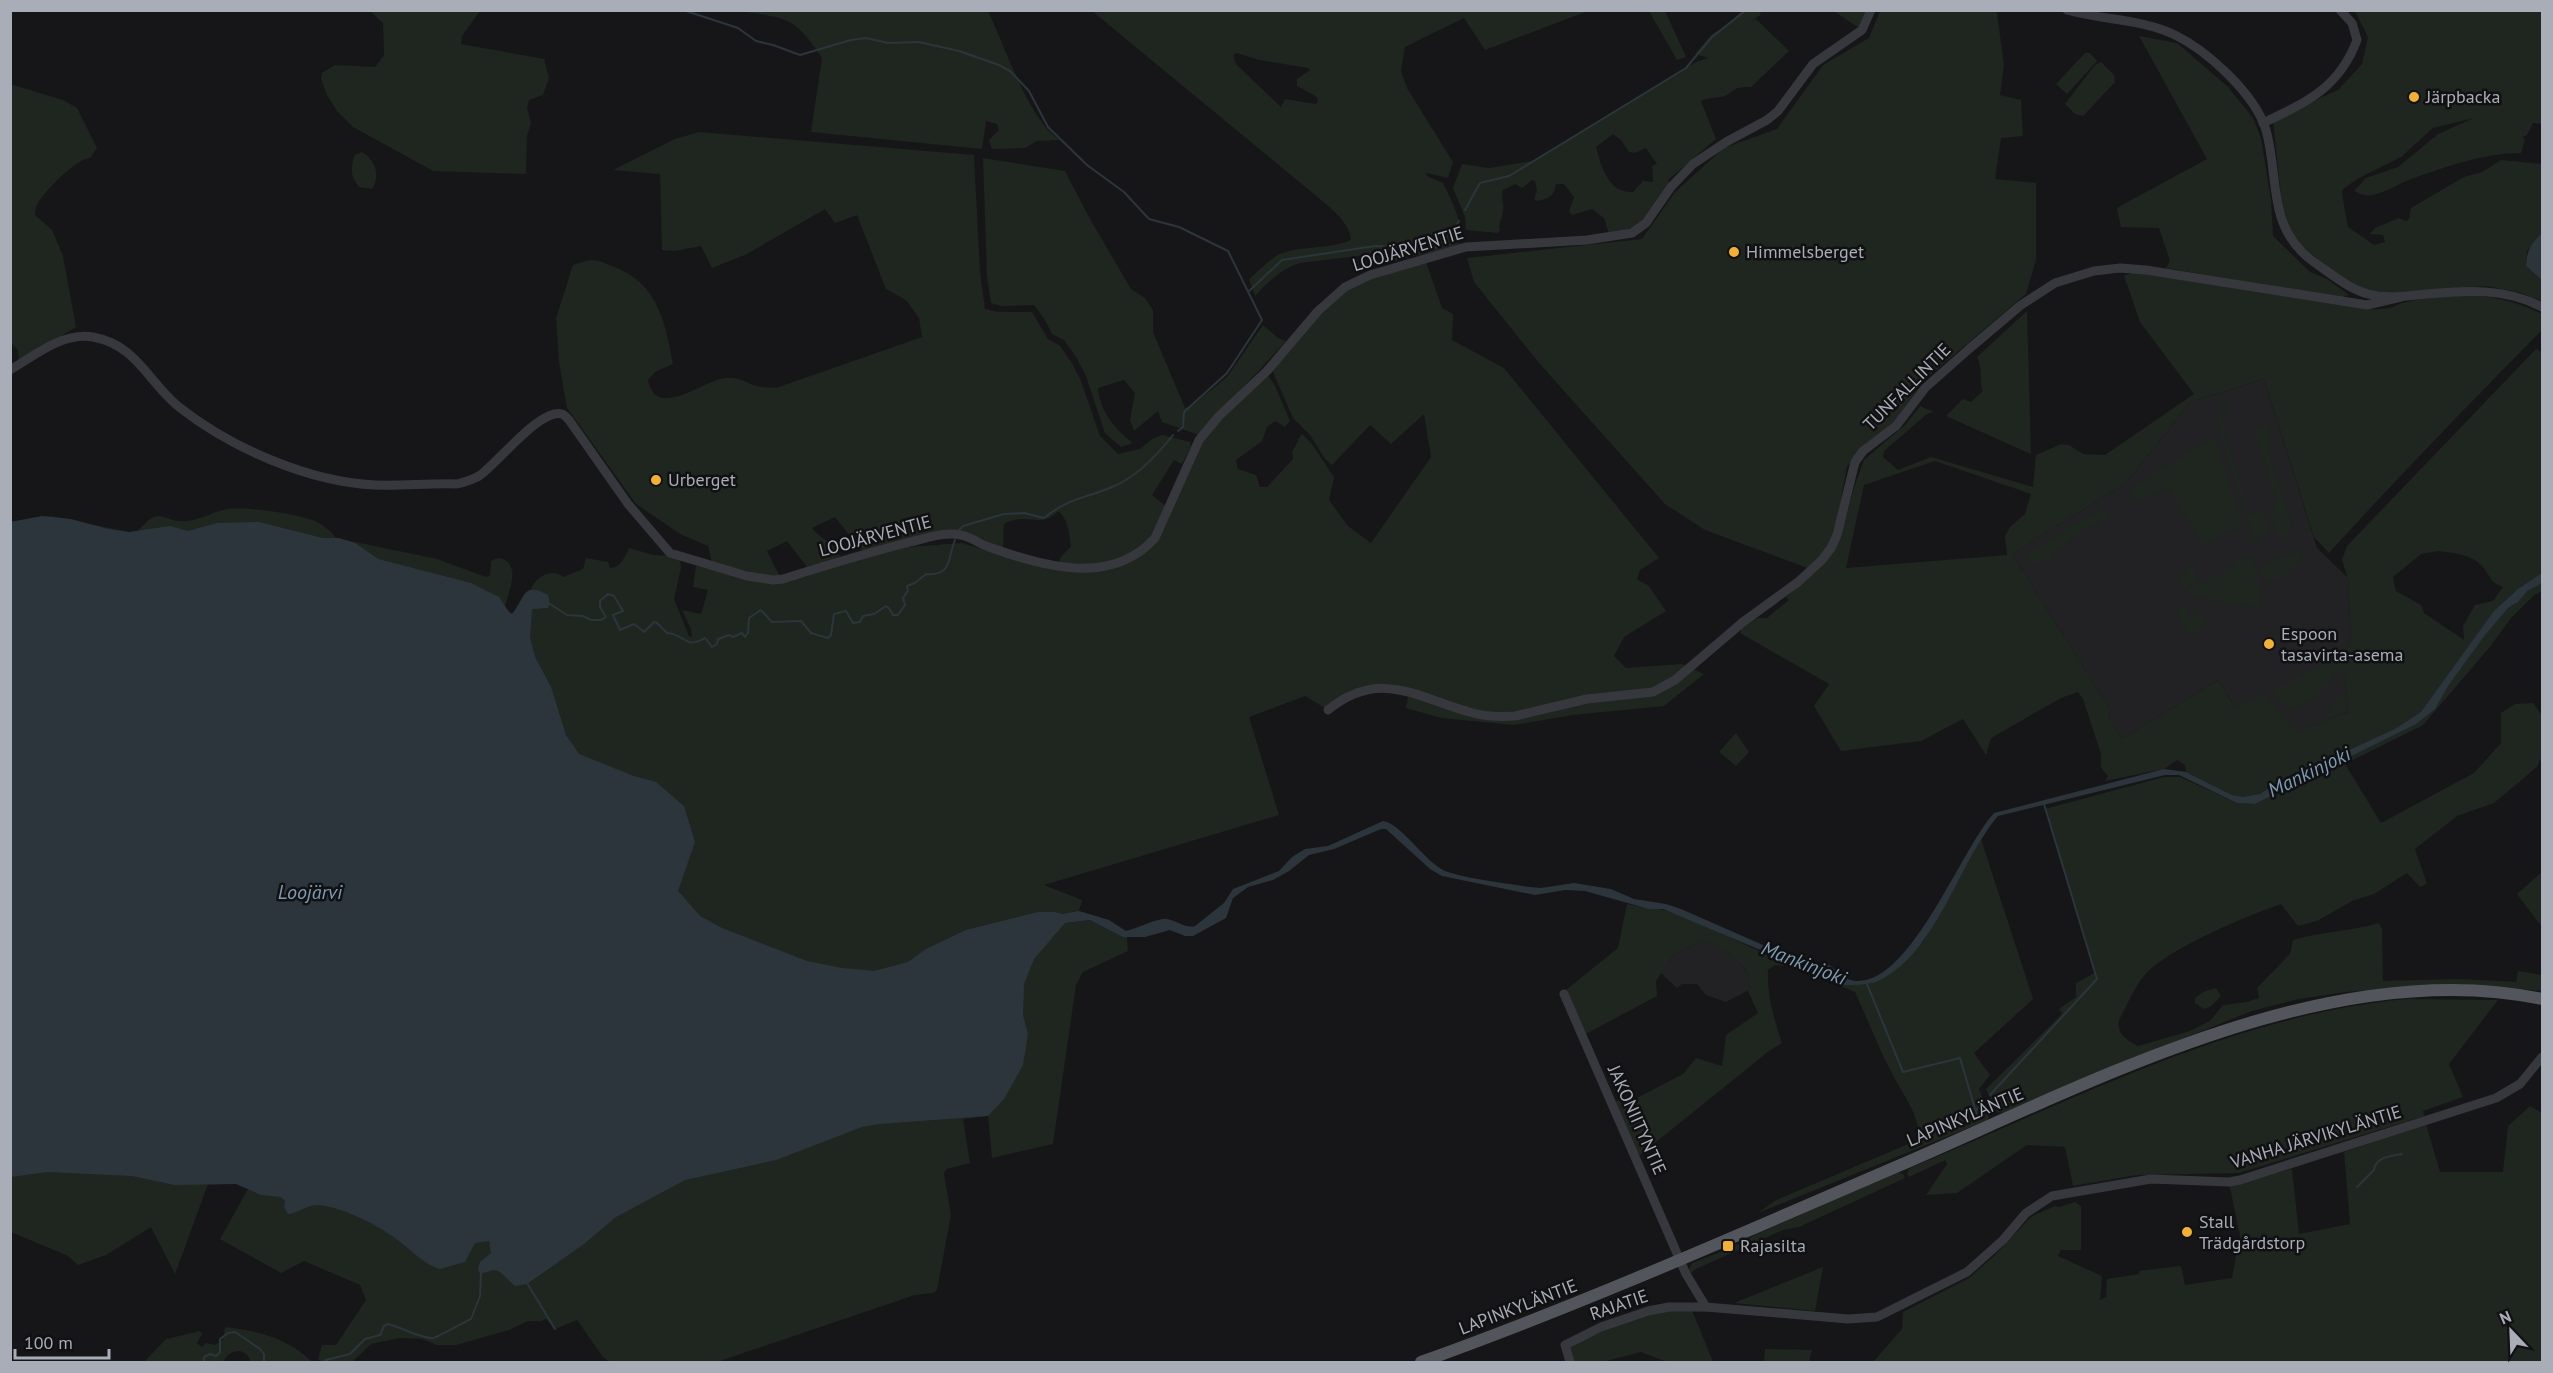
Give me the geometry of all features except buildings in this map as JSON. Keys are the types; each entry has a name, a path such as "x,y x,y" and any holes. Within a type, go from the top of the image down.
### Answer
{"main road":[{"name":"LAPINKYLÄNTIE","path":"1421,1362 1584,1300 1680,1260 2119,1071 2253,1022 2346,999 2417,992 2495,993 2542,999"}],"street":[{"name":"LOOJÄRVENTIE","path":"10,370 59,342 76,336 93,337 112,343 130,353 178,406 236,444 260,456 306,472 374,485 457,484 470,481 494,463 541,420 550,414 562,414 569,420 628,504 664,549 682,558 765,579 783,579 853,556 950,534 968,537 988,546 1050,566 1066,569 1099,566 1139,553 1155,538 1199,440 1229,406 1267,371 1318,311 1345,287 1370,275 1466,247 1587,240 1632,233 1646,223 1671,187 1694,164 1778,111 1813,64 1862,30 1871,10"},
{"path":"2067,10 2156,27 2192,44 2209,57 2248,96 2263,123 2270,148 2277,206 2282,224 2295,246 2345,283 2365,293 2401,297 2462,290 2488,291 2516,297 2542,307"},
{"path":"2263,123 2318,95 2346,64 2357,40 2352,23 2340,10"},
{"name":"TUNFALLINTIE","path":"1328,710 1347,697 1384,687 1423,695 1472,713 1500,717 1515,716 1597,697 1653,692 1663,688 1715,648 1760,609 1773,602 1798,582 1822,560 1837,535 1852,469 1863,451 1896,426 1925,388 1954,362 2021,305 2055,283 2094,271 2120,268 2146,270 2367,305 2386,303 2401,297"},
{"name":"JAKONIITYNTIE","path":"1564,994 1680,1260"},
{"name":"VANHA JÄRVIKYLÄNTIE","path":"1706,1306 1848,1319 1877,1317 1967,1272 2002,1240 2026,1213 2052,1196 2151,1179 2229,1182 2248,1178 2496,1098 2520,1084 2542,1057"},
{"path":"1680,1260 1706,1306"},
{"name":"RAJATIE","path":"1570,1362 1565,1345 1601,1327 1659,1308 1706,1306"}],"shaded area":[{"path":"1992,10 1997,13 2004,65 2000,95 2021,100 2023,136 2001,138 1995,179 2036,183 2036,260 2026,294 1923,381 1893,424 1847,466 1834,538 1819,559 1808,568 1705,530 1665,504 1539,363 1474,282 1467,258 1642,239 1675,192 1724,148 1777,129 1823,65 1869,38 1880,11"},
{"path":"370,11 480,11 462,36 461,44 544,59 549,78 543,95 529,100 527,108 531,123 527,136 526,174 433,171 353,127 337,111 327,95 321,79 322,73 335,65 375,67 384,55 383,23"},
{"path":"738,11 988,11 1028,99 1048,130 1060,140 1037,141 1025,148 992,149 989,140 999,130 997,124 986,121 982,149 811,132 822,58 804,34 788,21"},
{"path":"1092,11 1588,11 1485,50 1464,18 1405,47 1401,71 1407,88 1453,162 1448,178 1426,173 1427,176 1443,183 1457,213 1460,229 1459,246 1394,261 1383,253 1300,263 1281,272 1255,296 1249,279 1278,255 1351,240 1345,224 1326,204","holes":["1237,53 1259,60 1308,68 1310,70 1297,79 1297,86 1317,97 1316,104 1285,99 1281,107 1236,64 1233,55"]},
{"path":"1649,11 1665,11 1686,57 1677,60"},
{"path":"1742,11 1761,11 1760,15 1752,21 1756,19 1789,51 1751,87 1735,89 1724,96 1701,101 1716,139 1668,180 1670,183 1639,226 1609,234 1604,218 1592,209 1572,215 1569,211 1574,197 1564,184 1556,184 1550,197 1537,201 1534,199 1537,190 1535,181 1532,180 1522,188 1515,184 1503,190 1503,213 1498,233 1466,230 1465,217 1453,188 1462,164 1489,168 1533,161 1696,62 1708,58 1695,54 1711,35 1729,24","holes":["1613,134 1621,140 1629,152 1635,153 1646,148 1657,164 1652,166 1653,182 1643,181 1633,192 1618,188 1607,178 1596,147"]},
{"path":"1834,11 1871,11 1862,30"},
{"path":"2355,11 2542,11 2542,124 2533,123 2527,135 2523,137 2525,140 2521,153 2494,155 2467,161 2409,180 2373,195 2354,191 2366,178 2398,167 2438,134 2474,118 2433,128 2401,157 2359,178 2343,189 2342,194 2348,227 2374,245 2385,242 2383,235 2370,234 2375,228 2399,218 2406,221 2409,219 2411,208 2464,177 2482,172 2501,160 2542,164 2542,233 2527,251 2526,266 2542,280 2542,301 2518,292 2486,286 2401,293 2361,289 2335,273 2293,238 2283,216 2273,119 2338,90 2362,64 2368,37"},
{"path":"2139,36 2177,43 2228,87 2253,118 2261,138 2271,200 2273,236 2310,272 2327,279 2349,295 2341,298 2166,268 2170,261 2159,228 2121,227 2117,209 2120,206 2207,159"},
{"path":"2085,53 2090,53 2097,61 2067,94 2056,84"},
{"path":"2101,62 2114,75 2115,82 2083,116 2075,114 2065,104 2095,65"},
{"path":"10,84 63,100 77,108 97,148 90,158 84,159 69,169 53,184 40,199 35,213 52,230 63,256 76,327 19,361 18,350 10,342"},
{"path":"699,132 974,155 980,273 985,309 999,312 1032,312 1048,339 1060,346 1072,363 1081,381 1100,436 1118,454 1140,449 1152,439 1162,435 1190,442 1191,446 1182,464 1174,460 1152,495 1167,507 1158,530 1147,543 1137,551 1112,560 1059,565 1060,558 1071,546 1066,522 1058,511 1046,519 1020,519 1004,524 1003,548 970,534 862,551 835,517 812,528 835,548 840,557 807,567 787,541 767,551 779,575 767,576 712,563 708,546 682,535 636,504 567,408 559,362 556,318 573,265 595,260 617,268 631,276 651,295 663,320 673,364 655,372 648,380 653,392 660,397 670,398 681,395 726,378 739,379 759,387 776,388 922,337 919,318 906,300 886,289 857,215 835,223 825,209 747,254 712,268 701,246 675,251 662,250 660,174 613,170 675,139"},
{"path":"362,152 367,155 375,168 376,178 372,189 359,187 352,175 355,155"},
{"path":"983,158 1065,171 1131,289 1145,298 1153,310 1153,332 1185,408 1193,405 1227,377 1263,325 1278,338 1286,341 1199,435 1162,422 1158,411 1134,431 1130,420 1135,393 1124,380 1098,388 1105,412 1120,432 1133,443 1121,447 1105,433 1086,376 1076,357 1064,340 1052,334 1034,305 1001,306 991,303 987,276"},
{"path":"1426,262 1442,308 1453,314 1452,340 1504,368 1659,558 1640,570 1637,580 1648,585 1666,611 1624,637 1614,656 1626,668 1682,664 1704,674 1664,706 1573,715 1514,725 1441,718 1406,708 1409,692 1369,691 1328,710 1305,696 1249,717 1279,815 1044,885 1082,900 1079,911 1062,914 1065,923 1090,920 1127,937 1128,951 1083,972 1076,985 1053,1144 992,1158 988,1116 963,1119 970,1163 946,1169 944,1174 951,1215 937,1290 933,1293 915,1295 717,1362 610,1362 603,1357 577,1320 555,1329 546,1319 528,1321 509,1330 456,1345 437,1345 422,1339 400,1338 371,1344 352,1362 322,1362 318,1359 322,1345 336,1345 366,1300 360,1285 304,1261 281,1273 220,1239 248,1189 881,977 841,975 676,928 634,776 626,773 622,780 10,522 51,516 129,532 138,531 157,516 187,521 231,509 255,509 283,513 315,521 327,528 336,538 437,559 486,577 490,575 491,561 498,558 503,559 512,569 512,582 505,607 512,614 525,593 540,577 554,573 563,577 583,569 586,558 608,562 610,568 614,568 622,561 629,548 653,555 672,556 680,560 681,568 674,599 689,636 692,637 691,629 682,610 701,614 708,590 693,587 696,566 765,582 908,547 962,543 1049,569 1086,572 1150,548 1197,448 1221,418 1267,374 1275,386 1290,421 1285,427 1275,421 1267,427 1262,441 1236,460 1238,469 1256,475 1260,487 1267,487 1293,459 1292,451 1302,434 1312,444 1334,477 1329,500 1348,526 1371,543 1431,457 1424,414 1391,444 1370,425 1332,465 1325,459 1310,435 1293,418 1272,370 1311,323 1344,291 1372,277"},
{"path":"2133,272 2365,309 2386,309 2406,302 2442,296 2493,298 2509,301 2542,314 2542,330 2434,440 2329,553 2314,537 2264,379 2190,402 2126,483 2012,554 2110,709 2109,717 2122,739 2218,680 2235,707 2262,694 2298,731 2348,712 2345,675 2334,673 2322,694 2289,712 2270,692 2344,654 2351,642 2348,578 2342,560 2347,546 2536,349 2542,352 2542,591 2534,595 2511,618 2489,648 2423,725 2345,764 2381,823 2474,773 2501,743 2501,713 2515,704 2533,703 2542,715 2542,756 2537,767 2494,803 2457,816 2415,849 2427,884 2420,887 2407,873 2374,894 2352,901 2317,921 2298,926 2281,904 2208,934 2170,955 2144,976 2119,1020 2119,1030 2138,1046 2190,1031 2210,1021 2223,1005 2259,998 2257,988 2290,954 2293,940 2379,923 2382,929 2383,981 2459,979 2516,982 2518,971 2542,975 2542,991 2475,985 2430,985 2346,992 2299,999 2252,1011 2003,1113 1997,1112 1986,1089 2062,1014 2059,1009 2076,997 2076,983 2096,972 2045,809 2164,777 2180,777 2237,803 2255,804 2342,760 2339,755 2275,784 2260,794 2243,798 2232,795 2186,772 2185,765 2177,760 2164,769 2105,781 2108,776 2101,768 2101,754 2083,699 2078,692 2061,698 1991,738 1986,755 1963,719 1921,741 1841,751 1814,706 1829,684 1740,633 1742,627 1757,618 1767,618 1789,600 1786,597 1816,570 1840,538 1864,460 1906,424 1920,406 1934,412 1927,414 1884,451 1883,457 1898,470 1931,457 2033,487 2036,455 2061,444 2069,445 2083,454 2105,455 2194,394 2140,322 2124,276","holes":["1935,461 2031,494 2025,514 2010,527 2005,536 2007,555 1846,568 1864,485","2438,551 2473,559 2483,567 2492,581 2503,587 2493,601 2475,605 2463,626 2464,640 2424,613 2421,605 2396,591 2393,577 2421,554"]},
{"path":"2027,311 2031,454 1946,416 1963,399 1971,402 1983,391 1977,357"},
{"path":"2264,379 2317,548 2348,578 2351,642 2344,654 2348,712 2260,746 2218,680 2122,739 2109,717 2110,709 2012,554 2126,483 2190,402"},
{"path":"2227,401 2233,406 2219,412 2248,510 2244,509 2216,418 2220,405"},
{"path":"2269,425 2269,452 2292,526 2287,537 2277,534 2270,511 2277,503 2254,430"},
{"path":"2214,437 2241,520 2239,525 2204,546 2167,487 2150,498 2148,495 2136,503 2128,489"},
{"path":"2102,508 2109,519 2082,531 2050,557 2030,565 2028,556 2032,551"},
{"path":"2262,510 2269,533 2254,543 2247,518 2249,514"},
{"path":"2303,551 2299,562 2287,573 2272,581 2264,579 2261,571 2268,563"},
{"path":"2253,555 2261,597 2261,604 2257,607 2221,602 2186,591 2228,570 2238,560"},
{"path":"2190,563 2200,580 2183,588 2178,575 2187,574 2183,568"},
{"path":"2184,604 2189,616 2197,612 2208,621 2195,635 2189,634 2179,618 2177,608"},
{"path":"2343,691 2346,711 2324,719"},
{"path":"1736,733 1749,752 1736,766 1719,752"},
{"path":"1981,839 2033,999 1974,1053 1990,1075 1979,1089 1989,1114 1988,1120 1758,1213 1776,1200 1913,1142 1919,1137 1914,1113 1883,1056 1855,992 1793,967 1775,965 1768,970 1769,989 1782,1043 1640,1155 1637,1153 1615,1102 1631,1095 1637,1098 1683,1074 1696,1058 1722,1066 1726,1035 1758,1013 1748,991 1751,988 1750,979 1741,964 1718,947 1701,941 1674,954 1656,981 1657,996 1580,1037 1561,994 1618,948 1627,904 1677,914 1784,961 1867,984 1895,970 1924,941"},
{"path":"2542,872 2542,927 2517,894"},
{"path":"1701,941 1718,946 1739,961 1751,979 1751,989 1726,1002 1706,995 1697,984 1682,984 1677,988 1661,973 1674,954"},
{"path":"2216,988 2221,996 2210,1007 2204,1009 2195,1003 2195,998 2203,992"},
{"path":"2408,999 2498,1000 2449,1064 2463,1097 2423,1111 2424,1116 2239,1173 2137,1175 2073,1186 2065,1147 2027,1145 1957,1193 1926,1195 1947,1164 1945,1160 1909,1177 1907,1173 1910,1168 2092,1089 2216,1042 2279,1022 2343,1008"},
{"path":"2530,1106 2542,1113 2542,1362 1873,1362 1902,1329 1903,1312 1969,1278 1993,1257 2032,1216 2055,1206 2075,1202 2081,1206 2081,1250 2061,1250 2058,1256 2102,1276 2100,1300 2106,1297 2107,1279 2139,1274 2139,1271 2181,1266 2185,1285 2232,1278 2240,1235 2229,1183 2292,1169 2299,1234 2350,1224 2344,1152 2426,1124 2440,1172 2503,1172 2508,1126"},
{"path":"68,1153 221,1186 208,1184 175,1274 151,1227 106,1255 78,1265 68,1256 11,1232 10,1155"},
{"path":"1898,1172 1905,1178 1799,1227 1783,1230 1694,1270 1691,1274 1689,1269 1692,1263 1729,1249 1757,1234"},
{"path":"1823,1267 1815,1311 1734,1303 1744,1299"},
{"path":"1692,1310 1713,1362 1667,1362 1641,1352 1602,1362 1572,1362 1568,1352 1572,1344 1650,1312"},
{"path":"225,1327 250,1331 283,1341 312,1362 251,1362 245,1353 237,1351 229,1354 223,1362 144,1362 166,1339 200,1331 202,1334 197,1343 202,1347 206,1343 215,1345 223,1340"},
{"path":"1765,1349 1812,1350 1809,1362 1764,1362"}],"water":[{"path":"2542,233 2542,280 2526,266 2530,248"},
{"name":"Loojärvi","path":"42,516 71,519 129,532 170,526 188,531 217,523 259,522 323,538 339,538 355,543 378,559 471,583 499,597 512,614 529,591 540,591 548,595 550,604 548,608 532,609 530,637 535,657 551,687 566,735 579,754 634,776 656,782 684,806 695,842 678,891 700,916 722,928 807,961 874,971 908,962 926,949 966,930 1038,912 1062,914 1079,911 1109,920 1126,931 1163,919 1191,927 1195,926 1224,903 1233,889 1279,871 1292,857 1305,849 1328,846 1383,821 1397,828 1436,865 1451,873 1530,887 1541,888 1574,883 1611,889 1634,899 1681,909 1815,968 1827,964 1845,977 1858,981 1878,975 1897,960 1916,937 1994,813 2164,769 2186,772 2232,795 2243,797 2260,794 2275,784 2395,729 2421,712 2494,611 2518,589 2542,573 2542,583 2527,591 2518,602 2509,607 2485,635 2448,686 2435,709 2416,724 2255,804 2237,803 2179,775 2165,775 1998,816 1984,835 1932,928 1917,949 1900,967 1872,983 1844,985 1663,909 1649,909 1585,891 1565,890 1535,895 1442,876 1430,869 1386,829 1334,849 1309,855 1273,880 1248,887 1233,898 1226,918 1193,936 1185,936 1170,930 1145,937 1123,937 1090,920 1065,923 1034,959 1024,984 1023,1015 1028,1034 1023,1065 1004,1099 988,1116 862,1127 776,1160 685,1180 616,1217 584,1244 527,1284 515,1286 500,1272 494,1270 480,1274 478,1269 480,1262 491,1253 489,1241 475,1243 465,1262 440,1269 423,1261 381,1229 350,1213 319,1205 288,1214 284,1207 285,1201 281,1197 261,1195 236,1184 175,1185 132,1176 47,1172 11,1177 10,522"}],"waterway":[{"path":"683,10 738,28 756,41 800,55 851,40 866,38 888,43 919,42 959,51 999,65 1010,71 1029,91 1048,127 1087,165 1124,192 1149,219 1179,227 1228,251 1262,320 1227,373 1184,412 1183,427 1178,431"},
{"path":"1465,210 1480,183 1509,176 1686,68 1712,37 1746,10"},
{"path":"1248,292 1282,260 1375,246 1435,248 1452,234 1459,221"},
{"path":"959,530 963,526 1004,514 1024,513 1044,518 1070,502 1112,487 1129,478 1173,435"},
{"path":"550,604 567,615 601,620 606,617 600,607 600,601 608,594 614,596 623,611 613,615 620,630 634,624 644,632 654,622 667,633 689,642 705,638 712,647 717,644 718,639 729,635 733,637 742,633 745,637 748,633 749,618 761,610 772,622 801,621 811,633 828,638 831,635 834,614 846,611 853,623 860,622 863,616 874,614 886,606 893,615 898,615 905,605 903,598 908,591 907,586 926,574 934,574 944,569 955,540"},
{"path":"1990,1095 2097,979 2044,804"},
{"path":"1867,984 1903,1072 1960,1058 1978,1119"},
{"path":"1976,1110 1983,1103"},
{"path":"2357,1187 2374,1170 2378,1162 2402,1154"},
{"path":"324,1362 350,1354 365,1339 380,1335 384,1326 388,1324 423,1337 433,1338 471,1319 480,1296 481,1272"},
{"path":"527,1283 555,1329"},
{"path":"204,1362 204,1357 210,1354 216,1356 220,1352 220,1339 228,1333 235,1332 260,1349 264,1354 264,1362"}],"place":[{"name":"Järpbacka","path":"2414,97"},
{"name":"Himmelsberget","path":"1734,252"},
{"name":"Urberget","path":"656,480"},
{"name":"Espoon tasavirta-asema","path":"2269,644"},
{"name":"Stall Trädgårdstorp","path":"2187,1232"},
{"name":"Rajasilta","path":"1728,1246"}],"water label":[{"name":"Mankinjoki","path":"2309,772"},
{"name":"Mankinjoki","path":"1804,963"}]}
